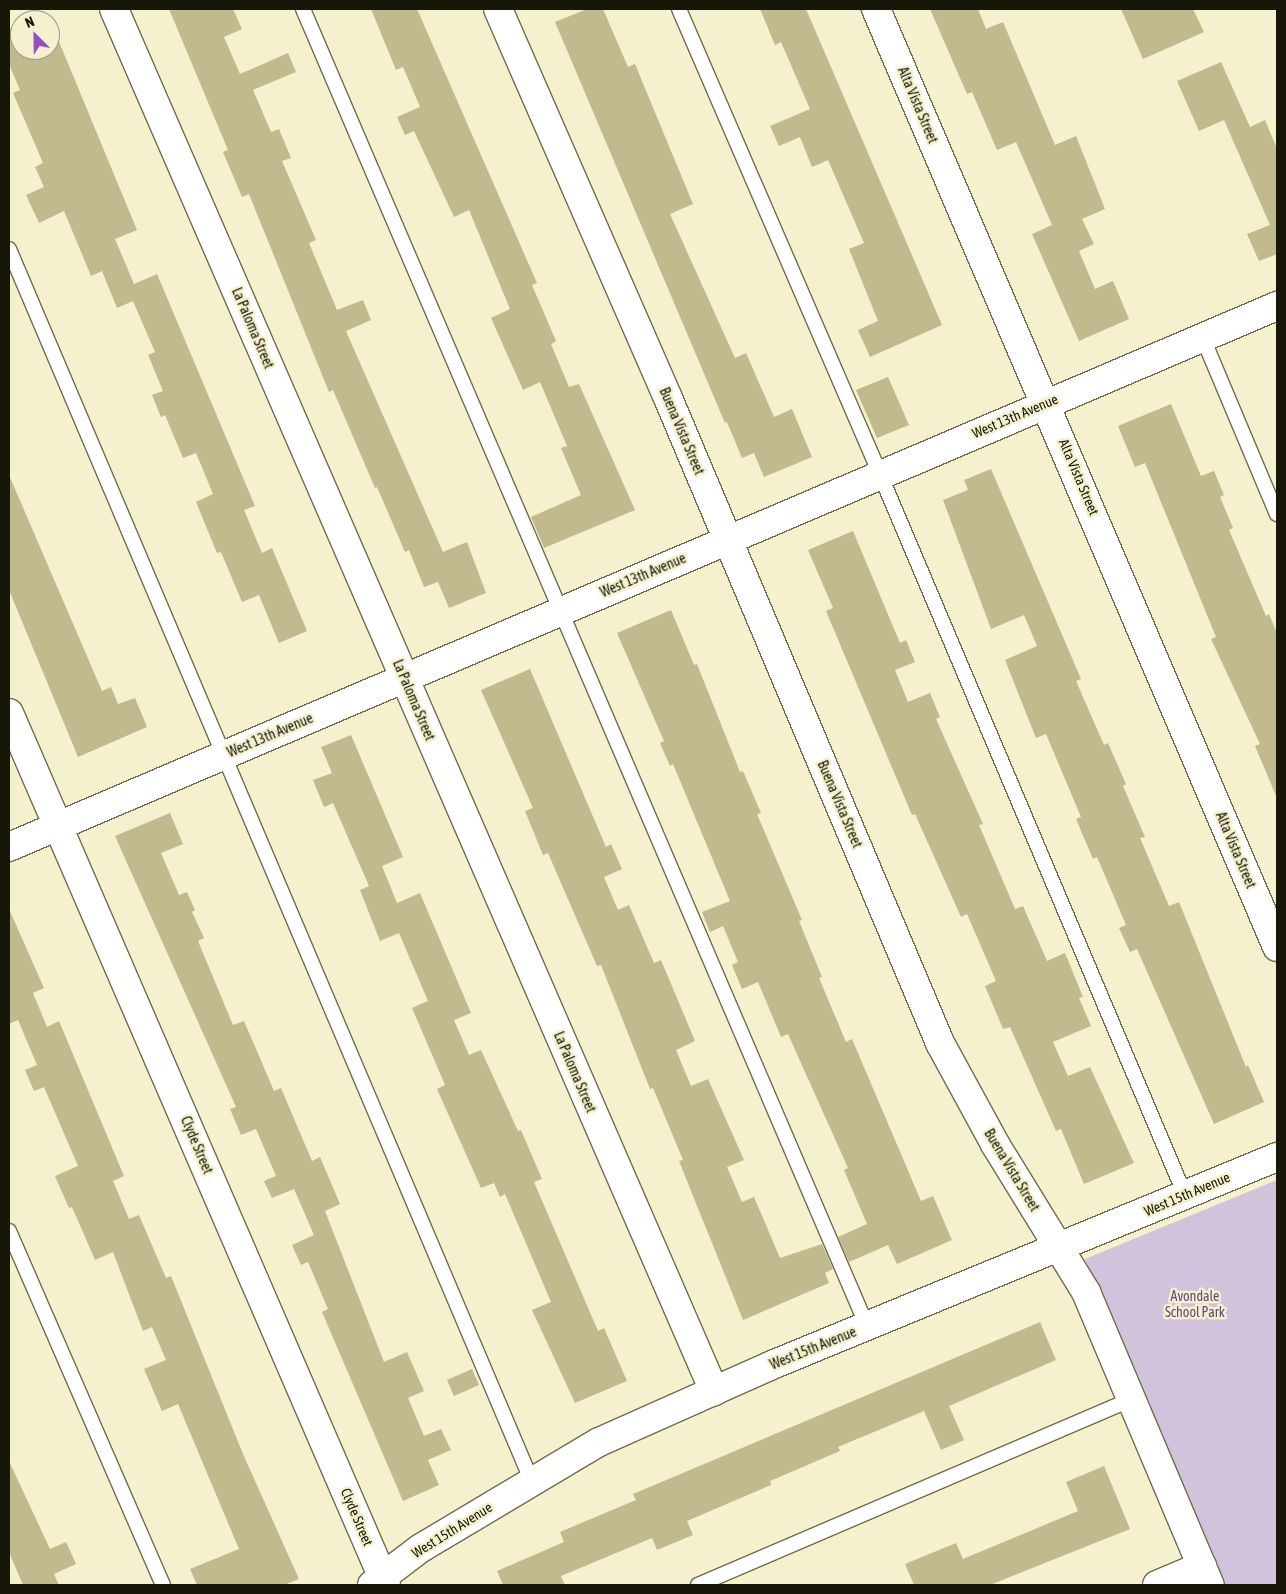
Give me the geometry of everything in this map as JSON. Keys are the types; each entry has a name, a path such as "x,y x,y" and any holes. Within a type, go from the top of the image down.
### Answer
{"street":[{"name":"La Paloma Street","path":"114,9 714,1391"},
{"name":"Buena Vista Street","path":"498,9 727,539 940,1043 994,1144 1086,1292 1206,1576"},
{"name":"Alta Vista Street","path":"876,9 1047,402 1277,947"},
{"name":"West 13th Avenue","path":"9,847 1047,402 1277,306"},
{"name":"Clyde Street","path":"9,714 59,825 380,1582"},
{"name":"West 15th Avenue","path":"380,1582 421,1548 599,1442 868,1326 1277,1157"},
{"path":"1157,1585 1206,1576"}],"lane":[{"path":"303,9 868,1326"},
{"path":"679,9 880,474 1185,1195"},
{"path":"9,249 532,1482"},
{"path":"1202,336 1277,514"},
{"path":"9,1231 163,1585"},
{"path":"698,1585 1131,1399"}],"green space":[{"name":"Avondale School Park","path":"1277,1180 1277,1585 1225,1585 1085,1259"}],"building":[{"path":"169,9 233,9 242,29 224,37 240,74 288,53 296,72 253,90 271,132 279,129 291,158 282,161 316,240 309,243 337,310 363,300 371,320 346,331 443,552 467,542 486,593 449,608 438,582 424,587 409,550 405,552 333,390 329,392 249,194 242,197 223,152 228,150"},
{"path":"371,9 417,9 537,283 532,285 556,341 551,344 569,387 579,384 635,510 544,548 531,517 581,495 561,448 567,446 540,382 523,390 491,318 510,309 469,210 454,217 414,131 405,135 397,117 420,107 403,67 396,70"},
{"path":"587,9 603,9 628,67 635,64 693,204 670,214 735,358 746,353 774,417 792,409 812,457 764,477 754,453 742,458 727,422 725,423 555,22"},
{"path":"760,9 806,9 942,325 870,357 858,330 878,321 849,249 864,243 828,160 812,167 800,137 779,146 770,126 810,109 781,42 775,45"},
{"path":"930,9 978,9 986,29 1003,22 1055,145 1076,136 1105,209 1082,219 1094,244 1079,251 1095,289 1113,281 1129,319 1079,341 1032,234 1052,225 1016,142 997,150 972,92 967,94"},
{"path":"1121,9 1193,9 1204,32 1143,59"},
{"path":"9,29 10,60 60,60 60,44 137,230 115,239 134,284 157,274 255,506 244,510 262,553 272,548 307,631 279,643 259,595 242,602 221,552 217,553 196,502 213,494 196,453 183,458 165,415 161,417 152,395 163,391 148,355 155,352 133,301 117,308 102,271 91,276 64,211 39,223 26,195 44,187 35,167 43,163 13,93 20,90 9,64"},
{"path":"1221,62 1250,127 1265,120 1277,149 1277,254 1259,261 1247,234 1270,225 1224,120 1199,131 1177,81"},
{"path":"888,377 909,425 877,438 856,390"},
{"path":"1171,404 1201,476 1214,471 1224,495 1220,497 1233,528 1229,530 1266,616 1269,614 1277,633 1277,798 1255,746 1260,744 1211,639 1216,637 1145,463 1135,467 1118,426"},
{"path":"991,469 1081,679 1076,681 1104,745 1108,743 1126,784 1123,786 1145,837 1140,838 1169,906 1179,902 1246,1067 1248,1065 1264,1102 1214,1124 1137,949 1130,952 1119,928 1126,925 1097,857 1093,859 1076,819 1081,817 1046,734 1036,738 1005,660 1037,646 1024,615 991,629 943,500 968,490 964,480"},
{"path":"9,475 102,691 111,687 118,704 135,698 147,727 78,757 9,590"},
{"path":"853,531 900,643 906,640 915,662 895,670 908,702 930,693 940,717 936,719 983,824 979,825 1015,909 1023,906 1047,961 1065,953 1083,997 1079,998 1091,1026 1053,1042 1068,1076 1090,1067 1134,1163 1084,1184 1061,1129 1056,1131 1010,1027 1003,1029 985,986 996,981 967,914 961,917 915,814 912,815 826,611 833,608 808,550"},
{"path":"671,610 694,665 697,664 740,772 743,771 761,813 757,814 802,920 799,921 822,977 819,978 846,1042 852,1039 921,1201 933,1196 952,1240 897,1264 888,1245 849,1262 838,1237 867,1224 844,1170 848,1168 788,1034 781,1037 758,982 742,989 732,965 738,962 723,926 710,932 702,912 730,901 673,764 670,766 660,743 664,741 617,633"},
{"path":"530,669 606,847 611,844 622,869 604,877 618,910 629,905 654,963 661,960 695,1041 676,1050 691,1086 708,1079 744,1160 727,1167 742,1202 754,1197 780,1258 822,1244 833,1269 825,1273 829,1283 743,1320 679,1161 683,1160 653,1088 650,1089 601,965 597,966 548,853 543,855 525,811 533,808 481,690"},
{"path":"351,735 403,857 382,866 397,903 420,893 471,1013 454,1020 469,1055 481,1050 518,1131 521,1130 542,1179 534,1182 598,1331 604,1328 627,1381 575,1403 532,1310 551,1302 505,1194 500,1197 494,1183 481,1188 437,1089 445,1085 412,1008 428,1001 399,933 380,941 360,890 369,886 333,803 324,807 313,780 332,773 321,747"},
{"path":"170,813 183,844 161,853 179,895 187,892 195,910 192,912 204,938 198,941 233,1025 244,1021 274,1091 281,1088 312,1161 320,1157 340,1204 325,1211 384,1362 407,1352 424,1391 408,1398 424,1436 441,1429 451,1450 428,1460 439,1485 403,1501 322,1312 328,1309 308,1262 301,1265 292,1245 314,1235 294,1189 272,1198 264,1181 276,1176 256,1129 241,1135 230,1109 236,1107 115,836"},
{"path":"9,909 44,988 33,993 47,1027 59,1021 124,1176 113,1181 129,1219 139,1215 166,1278 171,1276 243,1454 299,1579 284,1585 197,1585 190,1569 239,1549 178,1404 162,1411 144,1369 166,1360 152,1327 143,1331 113,1252 95,1260 72,1207 69,1208 55,1176 78,1166 44,1087 34,1091 25,1070 37,1065 18,1020 9,1024"},
{"path":"1040,1322 1056,1360 949,1406 964,1440 941,1450 924,1411 838,1447 840,1451 770,1481 771,1485 687,1521 693,1535 657,1550 652,1538 561,1576 565,1585 503,1585 497,1571 564,1542 560,1532 636,1500 633,1494"},
{"path":"472,1369 479,1385 454,1396 447,1380"},
{"path":"9,1461 50,1549 66,1542 76,1564 54,1574 59,1585 23,1585 9,1552"},
{"path":"1104,1466 1130,1529 990,1585 914,1585 905,1564 956,1543 963,1559 1078,1511 1066,1482"}]}
